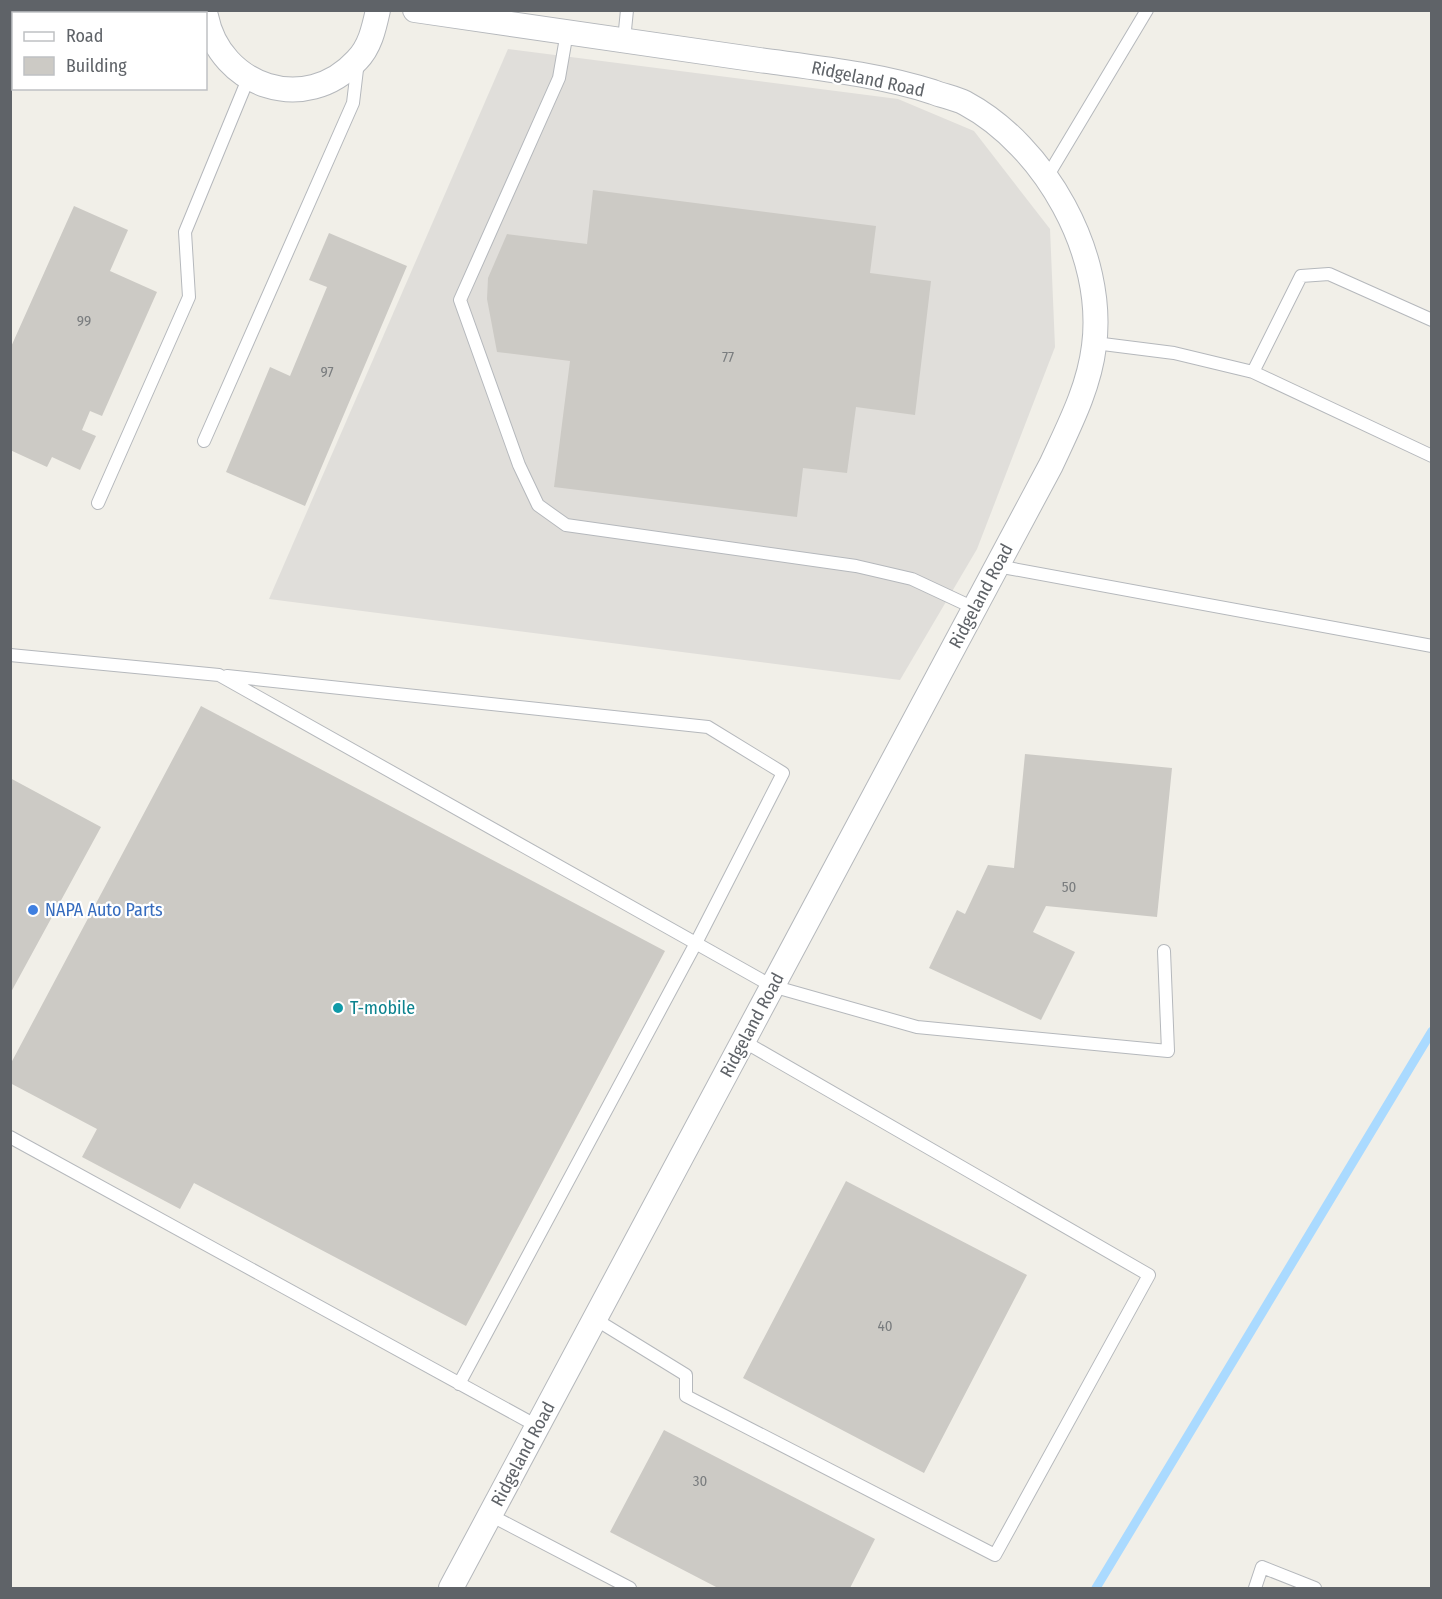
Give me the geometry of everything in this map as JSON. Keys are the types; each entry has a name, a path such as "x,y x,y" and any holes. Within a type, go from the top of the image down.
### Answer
{"street":[{"path":"207,24 209,35 225,60 249,79 277,89 307,89 335,79 358,60 373,34 378,10"},
{"name":"Ridgeland Road","path":"415,10 903,82 964,103 1010,135 1047,177 1071,221 1088,266 1094,306 1095,343 1089,373 1073,418 997,566 451,1588"}],"lane":[{"path":"624,40 627,10"},
{"path":"1047,177 1147,10"},
{"path":"567,33 559,78 460,300 519,465 538,505 566,525 856,567 912,579 974,608"},
{"path":"204,441 352,103 358,60"},
{"path":"98,503 189,297 185,232 249,79"},
{"path":"1253,372 1301,276 1329,274 1431,320"},
{"path":"1095,343 1174,353 1253,372 1431,456"},
{"path":"997,566 1431,646"},
{"path":"10,656 219,675 708,726 783,773 696,943 459,1384"},
{"path":"219,675 772,986 917,1027 1168,1051 1164,951"},
{"path":"595,1319 686,1375 686,1396 995,1555 1149,1275 743,1041"},
{"path":"10,1137 537,1426"},
{"path":"490,1515 630,1588"},
{"path":"1255,1588 1262,1568 1315,1588"}],"shaded area":[{"path":"508,49 898,99 974,131 1050,229 1055,347 977,549 900,680 269,599"}],"building":[{"path":"593,190 876,226 870,273 931,281 915,415 856,407 847,473 803,468 797,517 554,487 570,361 497,352 487,299 488,278 507,234 587,244"},
{"path":"74,206 128,230 110,271 157,292 102,416 90,411 82,430 96,436 80,470 52,457 47,467 10,450 10,349"},
{"path":"329,233 407,266 305,506 226,472 270,367 290,376 327,287 309,280"},
{"name":"T-mobile","path":"201,706 665,951 466,1326 194,1183 180,1209 82,1157 97,1129 10,1083 10,1065"},
{"path":"1025,754 1172,768 1157,917 1046,906 1033,932 1075,952 1041,1020 929,968 957,910 965,914 988,865 1014,868"},
{"name":"NAPA Auto Parts","path":"10,778 101,827 10,994"},
{"path":"846,1181 1027,1275 924,1473 743,1378"},
{"path":"664,1430 875,1539 850,1588 718,1588 610,1532"}],"waterway":[{"path":"1096,1588 1432,1031"}],"place":[{"name":"NAPA Auto Parts","path":"33,910"},
{"name":"T-mobile","path":"338,1008"}]}
